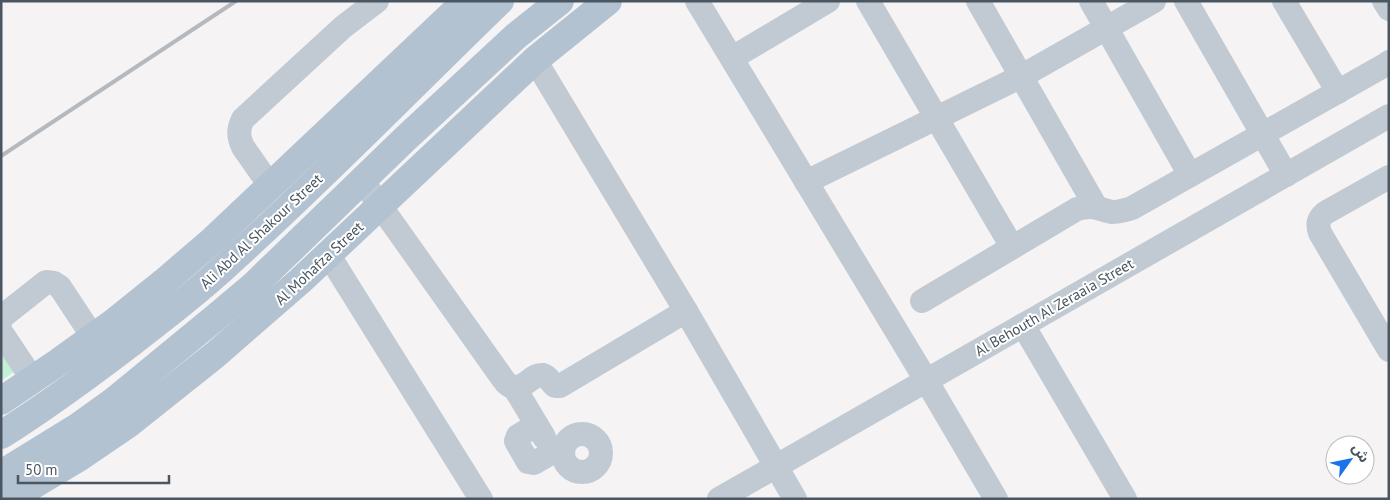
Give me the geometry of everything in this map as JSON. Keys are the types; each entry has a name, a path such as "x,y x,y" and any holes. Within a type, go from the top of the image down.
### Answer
{"main road":[{"name":"Ali Abd Al Shakour Street","path":"1,400 33,380 93,337 172,276 214,240 466,1"},
{"name":"Ali Abd Al Shakour Street","path":"1,435 96,370 166,316 232,260 500,1"},
{"name":"Al Mohafza Street","path":"1,474 76,428 114,400 253,286 362,180 516,36 560,1"},
{"name":"Al Mohafza Street","path":"10,499 88,452 172,391 258,319 535,60 608,1"}],"street":[{"path":"271,187 240,140 240,126 243,119 330,39 377,1"},
{"path":"697,1 996,499"},
{"path":"732,58 828,1"},
{"path":"868,1 1012,247"},
{"path":"978,1 1096,207"},
{"path":"1091,1 1190,175"},
{"path":"806,182 1022,76 1154,1"},
{"path":"1186,1 1286,175"},
{"path":"1284,1 1338,92"},
{"path":"1384,1 1389,10"},
{"path":"535,60 686,311 795,499"},
{"path":"922,301 1076,209 1086,206 1112,212 1132,208 1389,62"},
{"name":"Al Behouth Al Zeraaia Street","path":"719,499 1389,116"},
{"path":"1389,178 1325,213 1319,218 1317,225 1389,350"},
{"path":"362,180 503,380 510,386 523,386 537,376 542,375 555,386 560,386 686,311"},
{"path":"328,254 481,499"},
{"path":"1,320 3,316 46,282 54,283 60,287 93,337"},
{"path":"1023,325 1125,499"},
{"path":"1,332 33,380"},
{"path":"514,387 545,439 560,450"}],"green space":[{"path":"1,325 27,363 1,381"}],"railway":[{"path":"1,156 236,1"}]}
